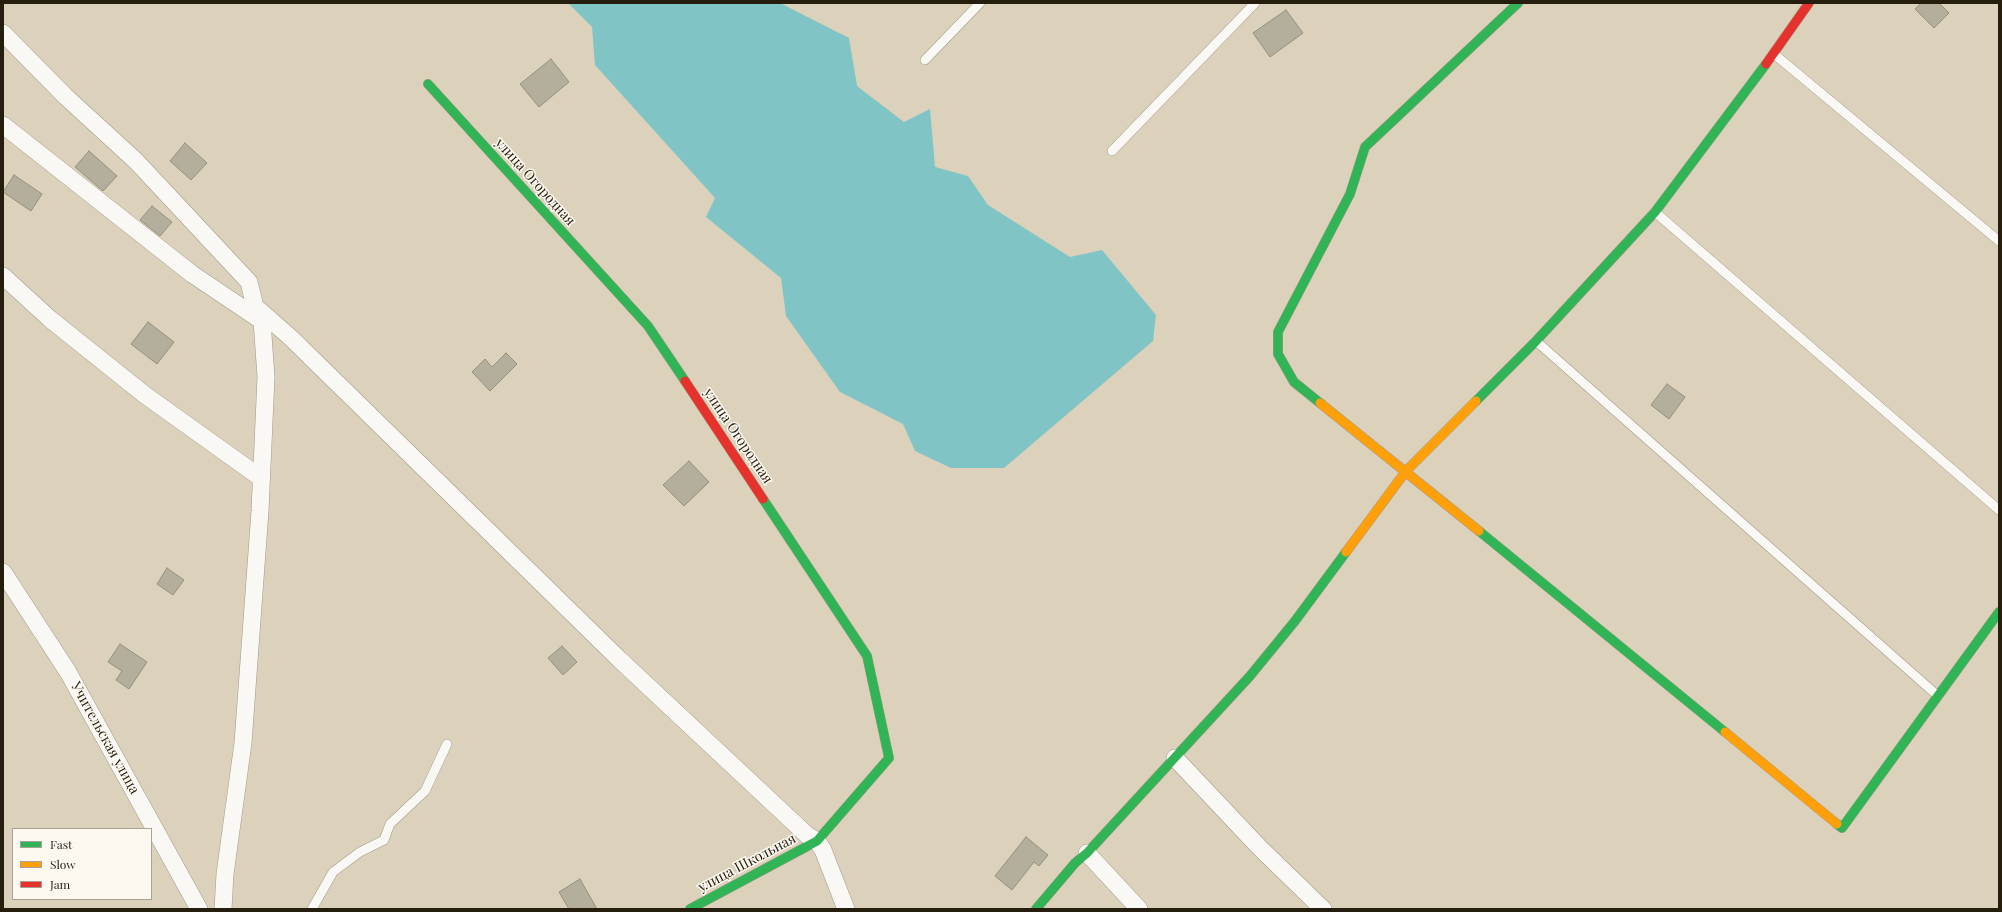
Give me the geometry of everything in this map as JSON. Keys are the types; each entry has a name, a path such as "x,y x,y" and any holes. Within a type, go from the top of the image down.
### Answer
{"street":[{"path":"1518,3 1365,147 1350,194 1278,332 1278,354 1294,382 1406,471 1842,828 1999,612"},
{"path":"1036,909 1075,863 1087,853 1250,676 1295,621 1406,471 1536,341 1655,212 1774,54 1809,3"},
{"path":"3,33 65,96 136,161 249,282 259,314 266,377 261,478 244,743 225,874 223,909"},
{"name":"улица Огородная","path":"428,84 648,326 867,656 889,758 817,841"},
{"path":"3,125 192,274 259,314 291,338 619,660 807,835 817,841 823,850 846,909"},
{"path":"3,276 50,319 145,396 261,478"},
{"name":"Учительская улица","path":"3,572 9,596 68,672 199,909"},
{"path":"1175,758 1260,848 1323,909"},
{"name":"улица Школьная","path":"690,909 817,841"},
{"path":"1087,853 1139,909"}],"lane":[{"path":"925,60 980,3"},
{"path":"1112,151 1255,3"},
{"path":"1774,54 1999,241"},
{"path":"1655,212 1999,510"},
{"path":"1536,341 1938,696"},
{"path":"312,909 333,872 360,852 384,840 390,824 425,791 447,744"}],"water":[{"path":"568,3 780,3 849,38 857,86 904,122 930,109 935,167 968,176 988,205 1070,257 1102,250 1156,315 1153,341 1004,468 951,468 915,451 903,424 840,392 786,316 781,278 706,217 715,198 595,65 592,27"}],"building":[{"path":"1921,3 1939,3 1949,13 1934,28 1915,9"},
{"path":"1286,10 1303,33 1270,57 1253,33"},
{"path":"551,59 569,82 539,107 520,84"},
{"path":"185,143 207,163 191,180 170,161"},
{"path":"89,151 117,176 103,191 75,167"},
{"path":"14,175 42,194 31,211 3,192"},
{"path":"152,206 172,222 160,236 140,220"},
{"path":"148,322 174,342 157,364 131,344"},
{"path":"506,353 517,364 490,391 472,372 485,359 492,367"},
{"path":"1667,384 1685,397 1669,419 1651,405"},
{"path":"689,461 709,482 684,506 663,485"},
{"path":"167,568 184,580 173,595 157,584"},
{"path":"120,644 147,662 129,689 116,680 122,671 108,662"},
{"path":"562,646 577,662 563,675 548,658"},
{"path":"1026,837 1048,855 1039,866 1034,862 1012,890 995,876"},
{"path":"580,879 597,909 569,909 559,892"}],"traffic: fast":[{"path":"1320,403 1294,382 1278,354 1278,332 1350,194 1365,147 1518,3"},
{"path":"1476,401 1536,341 1655,212 1766,64"},
{"path":"428,84 648,326 685,381"},
{"path":"690,909 817,841 889,758 867,656 763,499"},
{"path":"1479,531 1725,732"},
{"path":"1036,909 1075,863 1087,853 1250,676 1295,621 1346,552"},
{"path":"1837,824 1842,828 1999,612"}],"traffic: slow":[{"path":"1346,552 1406,471 1476,401"},
{"path":"1320,403 1479,531"},
{"path":"1725,732 1837,824"}],"traffic: jam":[{"path":"1766,64 1809,3"},
{"path":"685,381 763,499"}]}
